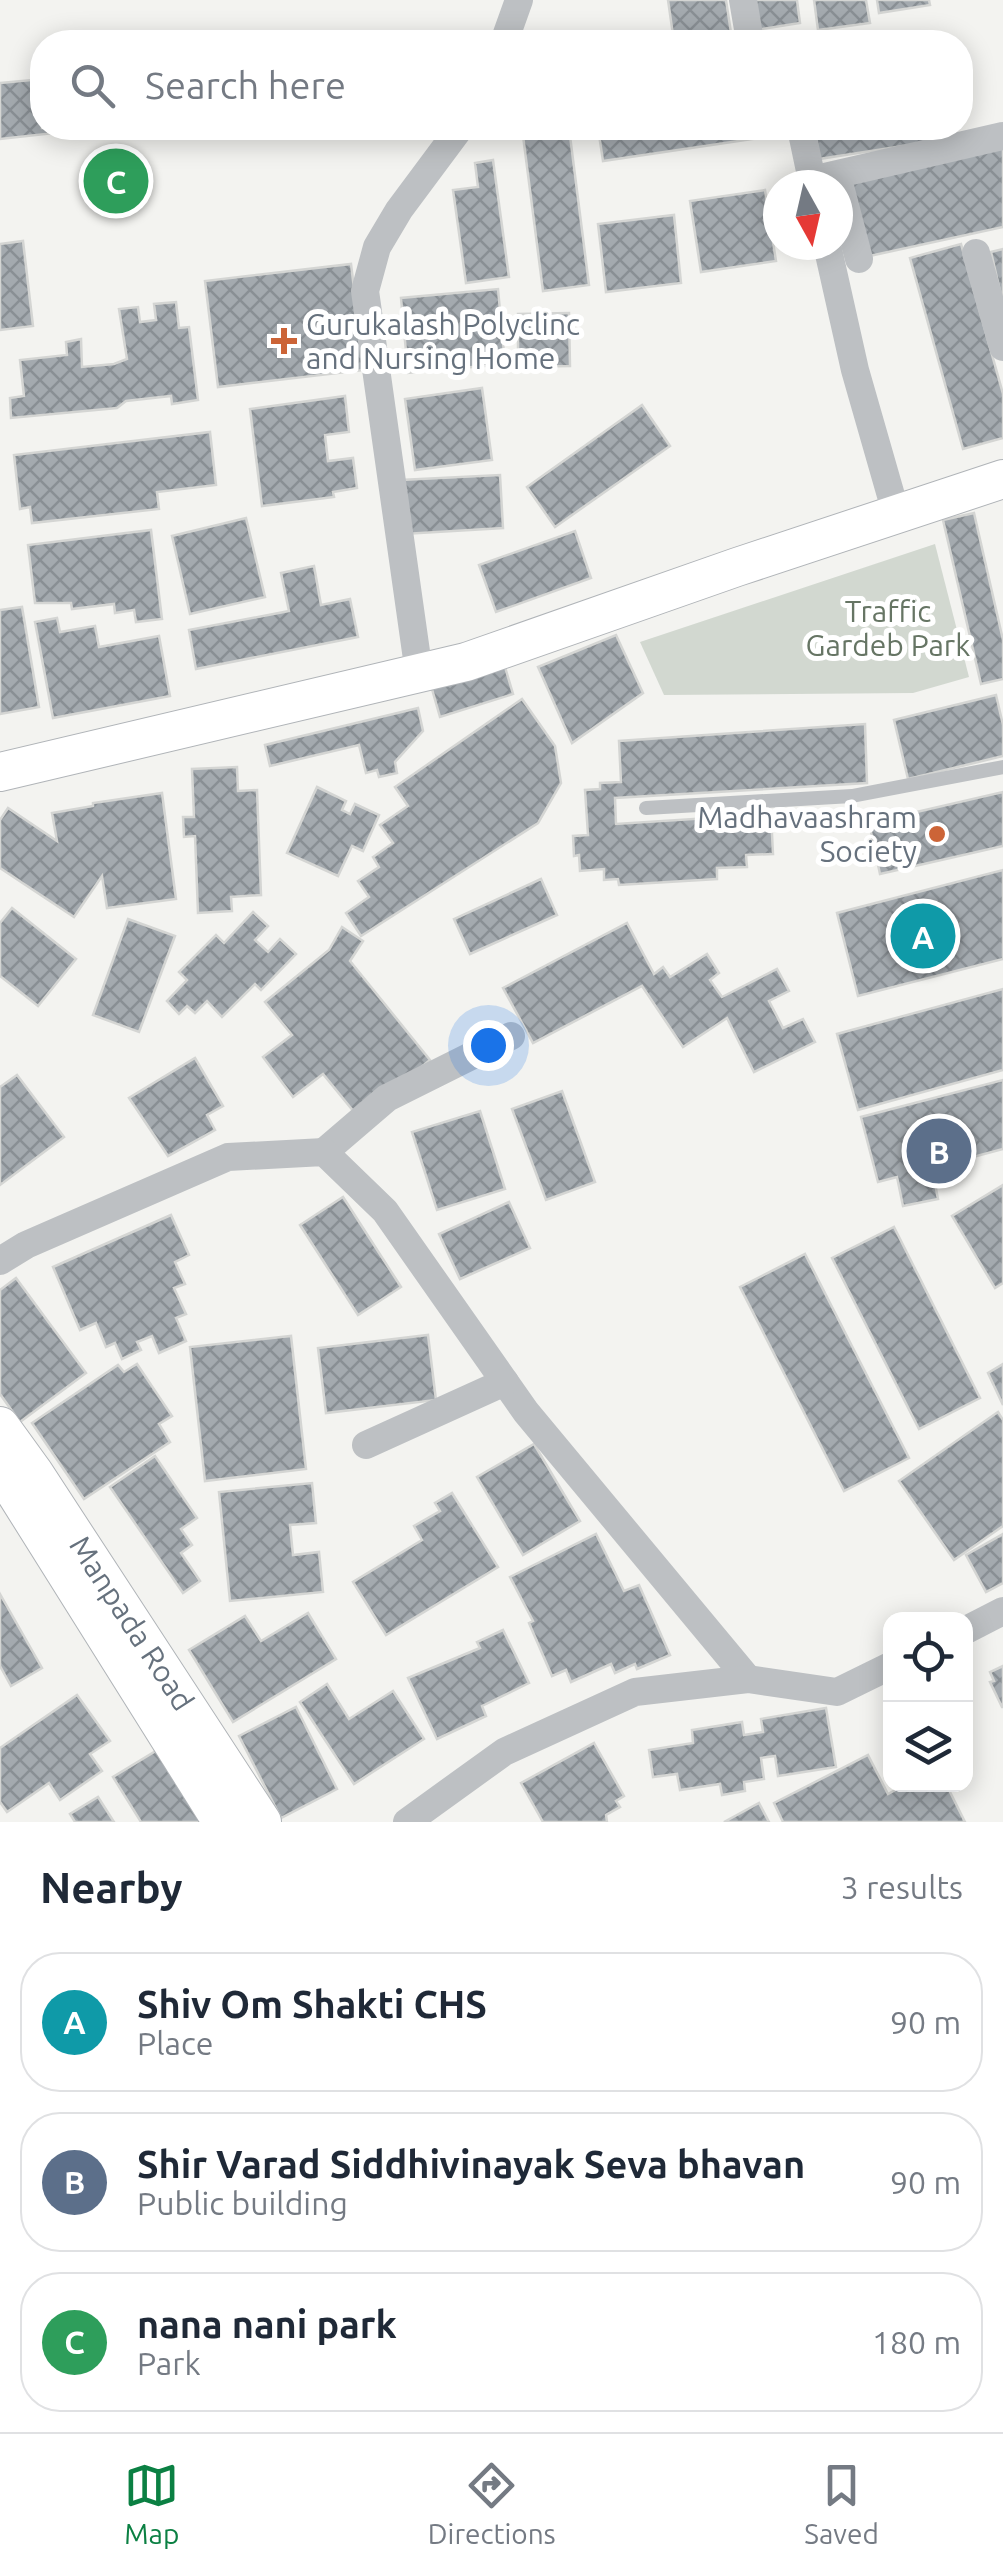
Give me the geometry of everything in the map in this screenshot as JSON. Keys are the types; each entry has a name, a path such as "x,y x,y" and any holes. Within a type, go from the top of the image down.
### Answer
{"street":[{"path":"508,30 518,0"},
{"path":"743,0 748,30"},
{"path":"853,172 1003,136"},
{"path":"419,672 365,291 378,247 392,222 451,140"},
{"path":"805,140 817,170"},
{"path":"853,246 860,260"},
{"path":"976,253 1003,347"},
{"path":"830,260 896,512"},
{"path":"0,772 466,662 896,512 1002,484"},
{"path":"0,1261 26,1245 228,1157 324,1152 388,1098 511,1036"},
{"path":"324,1152 385,1211 526,1412 748,1678"},
{"path":"366,1445 505,1382"},
{"name":"Manpada Road","path":"0,1426 262,1822"},
{"name":"Manpada Road","path":"0,1468 222,1822"},
{"path":"973,1626 1003,1611"},
{"path":"406,1822 504,1752 635,1692 748,1678 837,1692 883,1669"}],"lane":[{"path":"646,808 852,796 1003,767"}],"green space":[{"name":"Traffic Gardeb Park","path":"935,544 969,677 913,693 664,695 640,642"}],"building":[{"path":"668,0 726,0 731,30 672,30"},
{"path":"744,0 797,0 800,23 749,30"},
{"path":"814,0 866,0 870,23 818,30"},
{"path":"877,0 929,0 930,5 879,13"},
{"path":"30,80 30,136 0,139 0,83"},
{"path":"524,140 571,140 589,285 543,291"},
{"path":"600,140 746,140 603,161"},
{"path":"816,140 942,140 819,159"},
{"path":"1003,146 1003,227 865,257 853,203 853,179"},
{"path":"493,160 509,277 466,283 453,190 478,187 475,163"},
{"path":"763,190 763,260 776,261 701,272 690,201"},
{"path":"674,215 681,283 606,292 598,224"},
{"path":"23,241 33,326 0,330 0,244"},
{"path":"961,244 1003,394 1003,438 963,449 910,258"},
{"path":"1003,249 1003,304 991,252"},
{"path":"351,264 364,370 218,387 205,281"},
{"path":"498,289 505,364 408,373 401,298"},
{"path":"176,302 179,328 189,327 198,400 172,404 171,396 126,401 117,408 11,418 10,398 24,396 20,360 67,355 66,342 81,339 82,367 114,364 127,359 119,309 138,307 140,322 156,320 154,304"},
{"path":"569,313 570,366 518,367 518,314"},
{"path":"482,388 492,460 415,470 405,399"},
{"path":"345,396 349,432 325,435 328,461 353,458 357,488 333,492 334,497 262,506 250,409"},
{"path":"642,405 670,446 555,527 527,487"},
{"path":"210,432 216,485 157,492 159,509 32,523 30,507 20,509 14,455"},
{"path":"500,475 503,528 404,534 401,480"},
{"path":"974,513 1003,640 1003,679 981,684 943,520"},
{"path":"246,518 265,597 190,614 172,536"},
{"path":"151,530 162,619 136,622 134,610 115,613 114,604 72,609 71,603 35,603 28,545"},
{"path":"575,531 591,578 496,612 479,565"},
{"path":"314,566 321,605 350,599 358,637 196,669 189,630 289,611 281,573"},
{"path":"22,607 39,707 0,714 0,610"},
{"path":"57,618 60,632 95,626 99,647 159,636 170,696 53,718 35,622"},
{"path":"616,635 643,693 572,743 538,667"},
{"path":"505,667 513,694 440,717 432,689"},
{"path":"996,695 1003,725 1003,756 908,779 894,720"},
{"path":"522,699 555,746 561,783 538,823 361,936 346,913 369,897 358,881 379,867 373,857 393,843 380,825 408,806 395,787"},
{"path":"418,708 423,731 395,762 397,773 379,777 377,770 366,773 359,745 270,766 265,745"},
{"path":"865,724 867,783 615,798 616,824 771,814 773,854 746,855 747,867 717,868 717,879 619,885 618,879 604,880 604,869 580,871 573,836 588,835 585,790 600,789 600,783 621,782 619,741"},
{"path":"237,767 238,791 257,790 261,895 231,897 232,911 198,913 195,836 184,837 183,817 194,817 192,769"},
{"path":"317,787 346,801 342,810 350,814 355,804 379,815 363,851 352,846 338,876 287,853"},
{"name":"Madhavaashram Society","path":"1003,792 1003,846 880,874 869,823"},
{"path":"162,793 176,899 107,908 102,876 74,917 0,868 0,820 8,808 57,841 52,813"},
{"path":"1003,870 1003,959 858,996 837,913"},
{"path":"541,879 557,915 470,954 454,919"},
{"path":"12,908 76,959 38,1006 0,976 0,923"},
{"path":"253,912 268,926 255,940 268,952 280,939 296,954 261,990 255,984 222,1017 207,1001 195,1013 187,1006 179,1014 167,1001 187,980 179,972 216,935 224,943"},
{"path":"128,919 175,936 139,1032 93,1015"},
{"path":"627,923 654,974 663,967 670,977 707,954 719,973 710,980 722,997 777,969 789,991 769,1001 783,1028 803,1019 815,1042 754,1072 727,1018 683,1047 642,986 533,1043 503,988"},
{"path":"342,927 363,941 350,961 430,1060 359,1118 323,1074 293,1097 263,1057 292,1035 265,1002 329,950"},
{"path":"1003,989 1003,1070 858,1110 837,1034"},
{"path":"195,1058 223,1106 207,1115 215,1130 168,1156 129,1098"},
{"path":"17,1075 64,1137 0,1185 0,1087"},
{"path":"1003,1080 1003,1149 932,1168 938,1199 903,1206 897,1177 878,1182 861,1117"},
{"path":"562,1091 595,1182 546,1200 512,1109"},
{"path":"480,1111 505,1189 437,1210 412,1132"},
{"path":"1003,1185 1003,1283 995,1288 952,1216"},
{"path":"343,1197 401,1287 358,1315 300,1225"},
{"path":"509,1202 530,1248 460,1279 439,1234"},
{"path":"171,1215 189,1255 175,1262 185,1284 174,1288 186,1314 176,1318 186,1341 159,1353 152,1336 137,1342 141,1350 122,1359 115,1343 106,1347 96,1323 80,1330 53,1267"},
{"path":"894,1227 980,1398 919,1429 832,1258"},
{"path":"805,1254 909,1458 844,1491 740,1287"},
{"path":"16,1278 86,1373 20,1422 0,1394 0,1290"},
{"path":"428,1335 436,1400 326,1413 318,1348"},
{"path":"291,1336 306,1469 205,1481 190,1347"},
{"path":"137,1364 172,1416 159,1424 170,1442 84,1499 32,1423 118,1365 124,1372"},
{"path":"1003,1364 1003,1405 988,1373"},
{"path":"998,1412 1003,1420 1003,1526 954,1560 899,1481"},
{"path":"534,1444 580,1521 523,1555 477,1477"},
{"path":"155,1456 197,1518 181,1529 192,1545 181,1553 200,1581 183,1593 110,1487"},
{"path":"312,1483 316,1523 290,1525 293,1555 319,1552 323,1592 230,1601 219,1492"},
{"path":"452,1493 498,1567 386,1635 353,1582 422,1540 414,1526 440,1511 435,1503"},
{"path":"596,1534 624,1591 639,1585 670,1655 637,1669 635,1664 615,1673 611,1664 571,1682 566,1670 552,1676 529,1623 533,1621 510,1577"},
{"path":"1003,1534 1003,1583 986,1592 966,1555"},
{"path":"0,1594 42,1668 11,1686 0,1666"},
{"path":"308,1613 336,1659 233,1722 189,1650 245,1616 261,1641"},
{"path":"503,1630 529,1683 482,1706 486,1716 437,1739 408,1678 480,1648 477,1642"},
{"path":"1003,1666 1002,1707 990,1682 994,1681 990,1672"},
{"path":"327,1684 349,1719 393,1691 424,1739 354,1784 300,1702"},
{"path":"77,1695 110,1741 90,1754 102,1771 60,1800 49,1783 7,1812 0,1802 0,1748"},
{"path":"296,1707 337,1789 281,1818 239,1736"},
{"path":"826,1708 836,1767 778,1776 775,1756 761,1758 764,1779 744,1782 745,1791 722,1795 720,1784 680,1790 677,1774 653,1777 649,1750 693,1743 692,1730 742,1722 744,1735 763,1732 761,1719"},
{"path":"594,1743 624,1796 616,1801 620,1807 606,1815 607,1822 543,1822 521,1783"},
{"path":"164,1746 209,1822 141,1822 113,1777"},
{"path":"868,1755 883,1792 950,1792 965,1822 783,1822 774,1803"},
{"path":"98,1797 114,1822 75,1822 70,1814"},
{"path":"759,1803 769,1822 724,1822"}],"place":[{"name":"nana nani park","path":"116,181"},
{"name":"Gurukalash Polyclinc and Nursing Home","path":"284,341"},
{"name":"Madhavaashram Society","path":"937,834"},
{"name":"Shiv Om Shakti CHS","path":"923,936"},
{"name":"Shir Varad Siddhivinayak Seva bhavan","path":"939,1151"}]}
